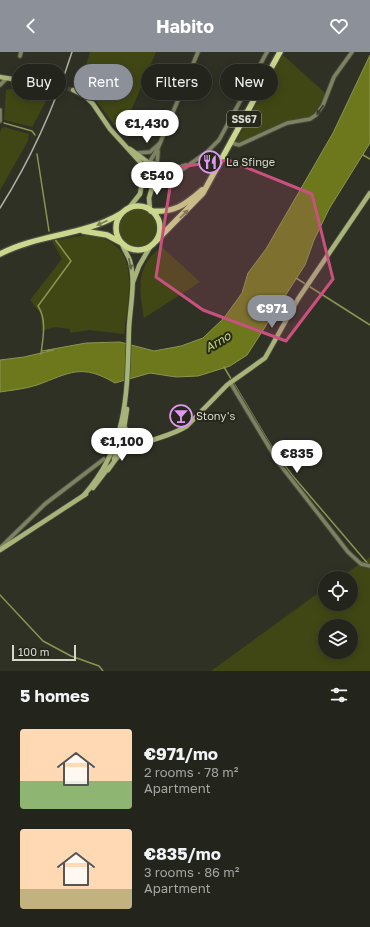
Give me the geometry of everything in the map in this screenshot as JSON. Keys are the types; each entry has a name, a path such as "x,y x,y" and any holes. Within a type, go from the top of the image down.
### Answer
{"main road":[{"name":"SS67","path":"156,241 194,204 208,185 280,52"},
{"path":"0,77 12,80"},
{"path":"73,90 90,100 110,129 140,162 142,170 143,177 140,194 116,223 116,229 121,243 130,261 132,286 129,324 126,419 127,438 133,442"},
{"path":"126,147 159,168 156,179 150,191 148,205 159,221 159,235 139,266 132,286"},
{"path":"142,170 144,166 149,163"},
{"path":"143,177 148,181 156,179"},
{"name":"SS67","path":"151,210 162,212 174,209 194,197 208,185"},
{"path":"0,549 96,486 118,457 133,448 172,434 187,426 230,382 265,358 298,299 370,193"},
{"path":"0,254 34,240 97,226 126,210 139,206 151,210"},
{"path":"79,231 100,234 121,243 127,248 138,251 150,247"},
{"path":"111,456 119,434 126,400"},
{"path":"108,470 120,446 126,419"},
{"path":"119,434 120,446"},
{"path":"84,495 111,456 120,446 133,442 150,441"},
{"path":"120,446 125,449 133,448"}],"street":[{"path":"149,163 158,148 198,52"},
{"path":"156,179 183,169 207,152 219,140 267,52"},
{"path":"232,143 239,144 287,123 310,118 316,115 323,105 334,77 352,52"},
{"path":"0,85 6,79"},
{"path":"0,110 0,121"},
{"path":"137,153 150,152 160,142"},
{"path":"158,148 159,168 174,169 190,164"},
{"path":"230,382 278,462 348,552 360,564 370,566"},
{"path":"0,549 45,504 104,459"}],"highlighted area":[{"path":"228,160 312,194 333,279 286,341 203,310 156,277 173,168"}],"shaded area":[{"path":"90,52 156,52 151,64 141,64 141,87 121,134 96,100 133,100 133,64 86,64"},
{"path":"283,55 324,92 324,98 317,112 309,117 285,121 240,142 236,142 259,100 278,100 278,64"},
{"path":"12,89 12,100 47,100 32,127 4,120 6,90"},
{"path":"4,127 29,134 28,141 0,190 0,134 1,129"},
{"path":"138,209 151,215 157,228 151,241 138,247 125,241 119,228 125,215"},
{"path":"92,234 107,240 116,246 124,257 127,266 129,290 124,334 89,330 70,333 70,329 54,327 42,331 41,314 30,300 62,259 52,241"},
{"path":"162,247 200,282 144,318 140,288 143,270 153,254"},
{"path":"370,557 370,671 211,671 318,593 318,611 358,611 358,571 349,571"}],"water":[{"name":"Arno","path":"370,55 370,143 329,209 314,240 305,265 247,355 230,366 198,376 176,377 150,373 115,383 93,373 76,372 32,386 0,392 0,360 24,357 54,350 42,351 86,343 120,342 154,351 181,346 203,338 224,318 242,293 248,273 266,249 333,133"}],"waterway":[{"path":"4,123 32,131 35,135"},
{"path":"37,154 49,231"},
{"path":"363,155 370,159"},
{"path":"41,354 43,317 38,306 71,261 54,238"},
{"path":"296,278 370,325"},
{"path":"224,367 276,454 292,475 369,565"},
{"path":"0,595 43,641 71,656 99,666 103,671"}],"tunnel":[{"path":"66,88 73,90"}],"railway":[{"path":"0,208 22,171 41,133 58,93 72,52"}],"place":[{"name":"La Sfinge","path":"210,162"},
{"name":"Stony's","path":"181,416"}]}
